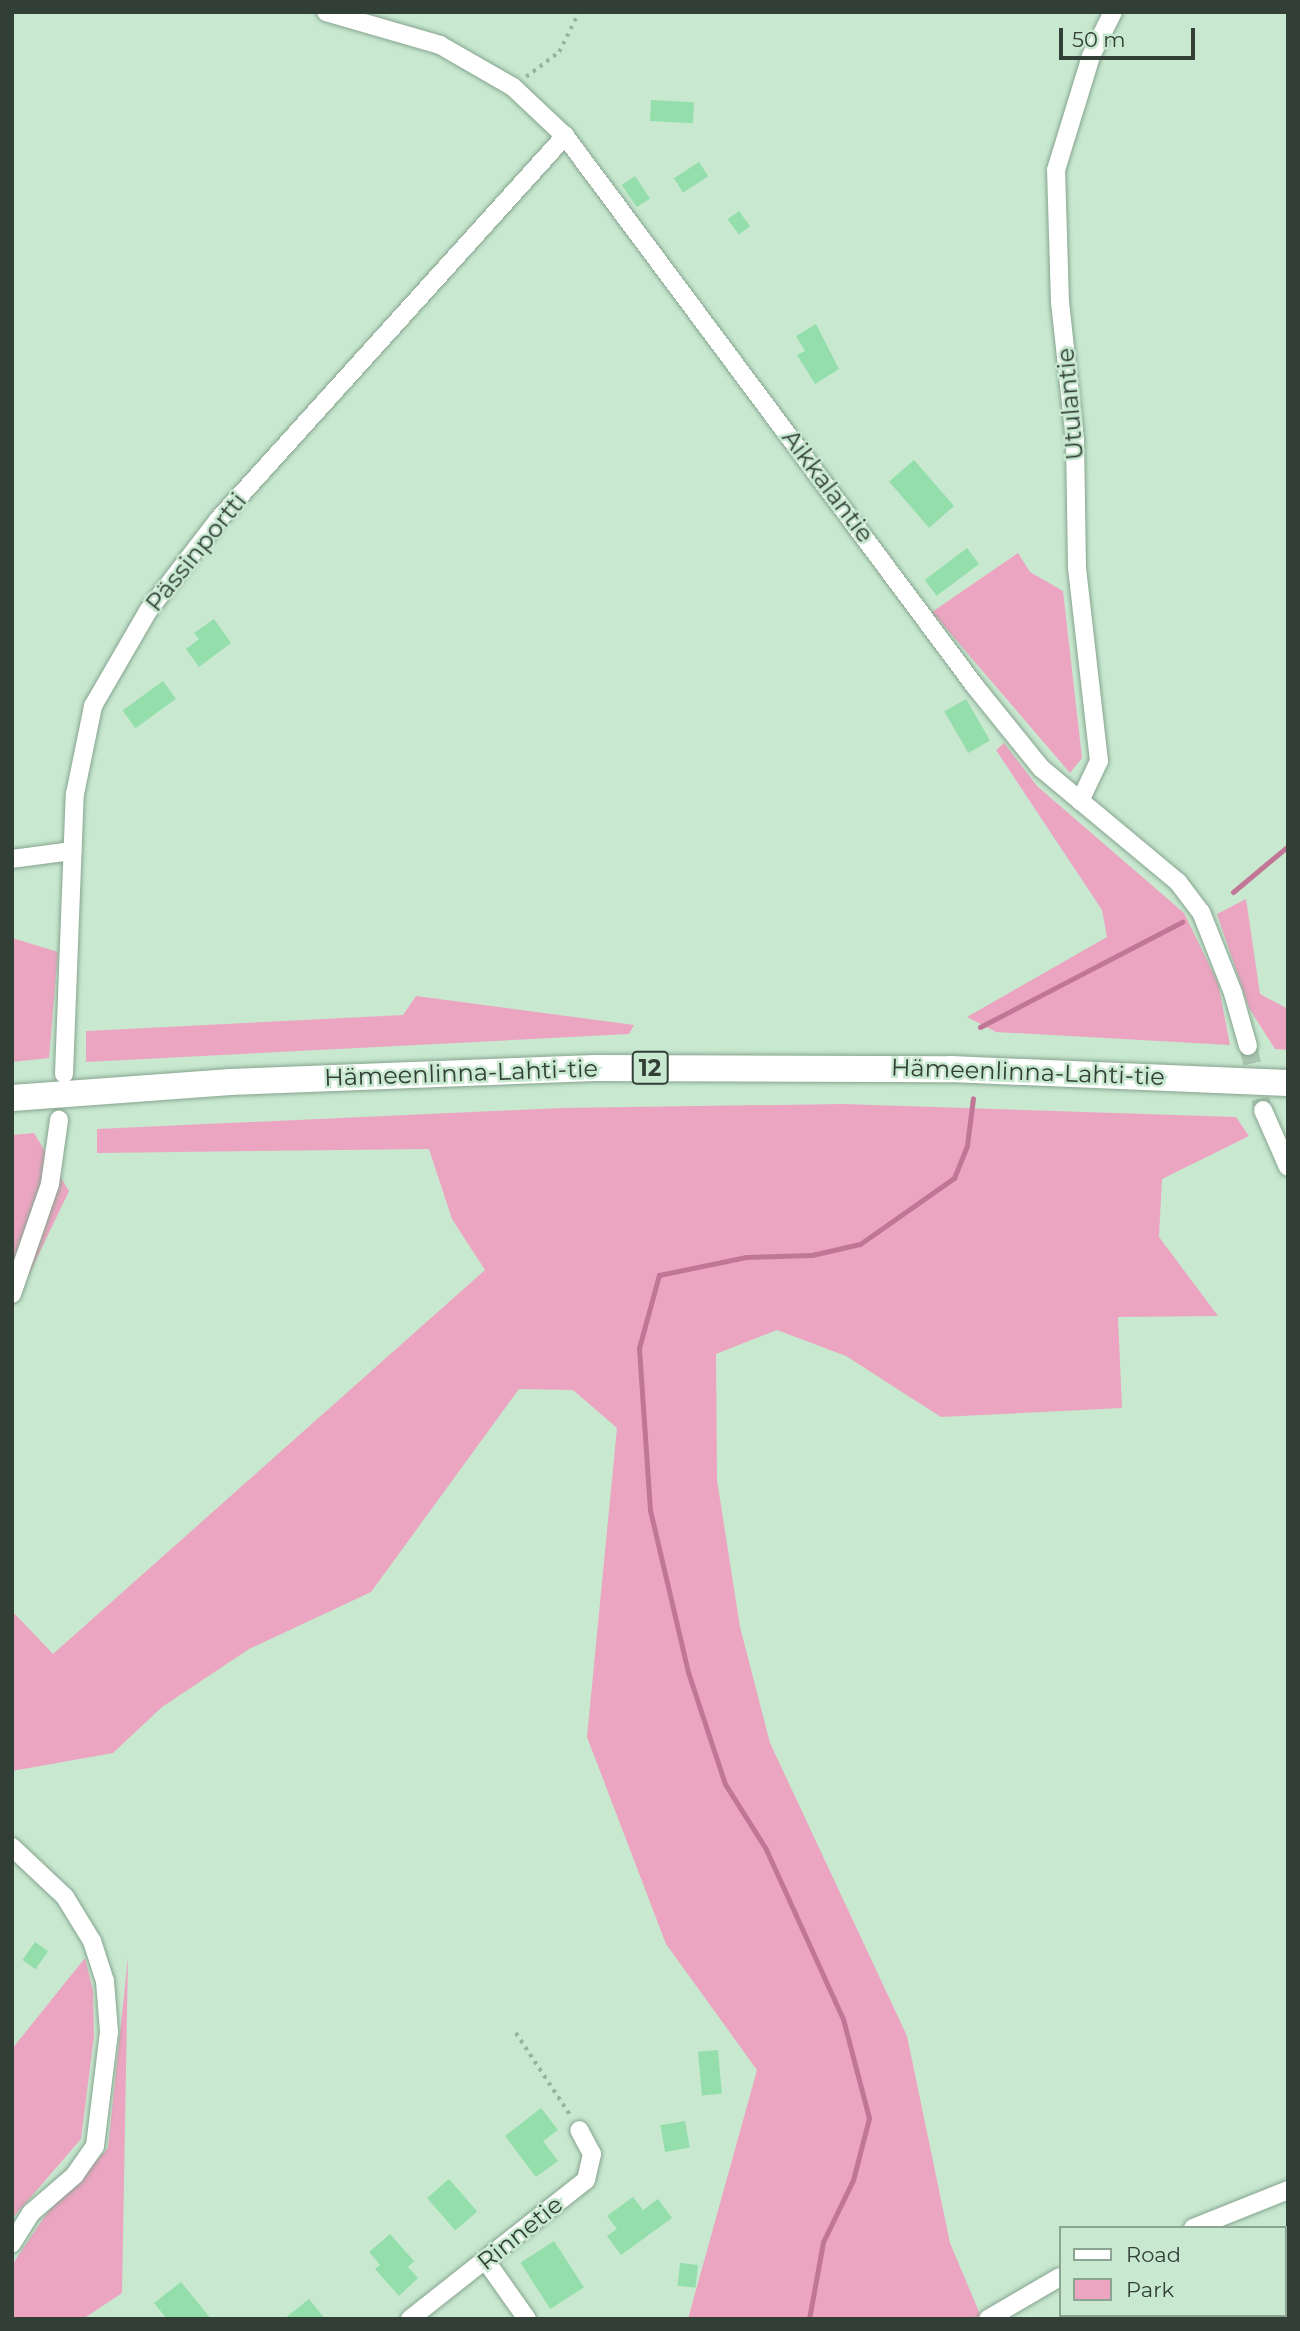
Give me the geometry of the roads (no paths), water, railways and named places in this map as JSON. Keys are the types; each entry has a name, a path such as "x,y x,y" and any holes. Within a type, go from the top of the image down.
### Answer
{"highway":[{"name":"Hämeenlinna-Lahti-tie","path":"12,1098 230,1082 595,1068 951,1069 1288,1083"}],"street":[{"name":"Aikkalantie","path":"326,12 440,45 513,87 565,136 974,685 1041,768 1178,882 1201,912 1233,993 1248,1046"},
{"name":"Utulantie","path":"1080,801 1099,761 1077,567 1075,440 1060,303 1056,170 1091,56 1113,12"},
{"name":"Pässinportti","path":"64,1074 75,794 93,706 148,611 218,520 565,136"},
{"path":"12,859 72,851"},
{"path":"1263,1110 1288,1167"},
{"path":"12,1294 50,1184 60,1119"},
{"path":"12,1847 65,1897 92,1941 105,1981 108,2032 95,2146 75,2175 31,2213 12,2244"},
{"name":"Rinnetie","path":"410,2319 586,2180 592,2154 579,2130"},
{"path":"1198,2226 1288,2190"},
{"path":"486,2261 527,2319"},
{"path":"988,2319 1058,2278"}],"waterway":[{"path":"1233,892 1288,846"},
{"path":"980,1027 1182,922"},
{"path":"809,2319 823,2242 853,2180 869,2118 843,2019 766,1849 725,1784 688,1672 650,1510 639,1348 659,1275 746,1257 812,1255 860,1244 954,1178 967,1145 973,1098"}],"tunnel":[{"path":"1248,1046 1263,1110"}]}
